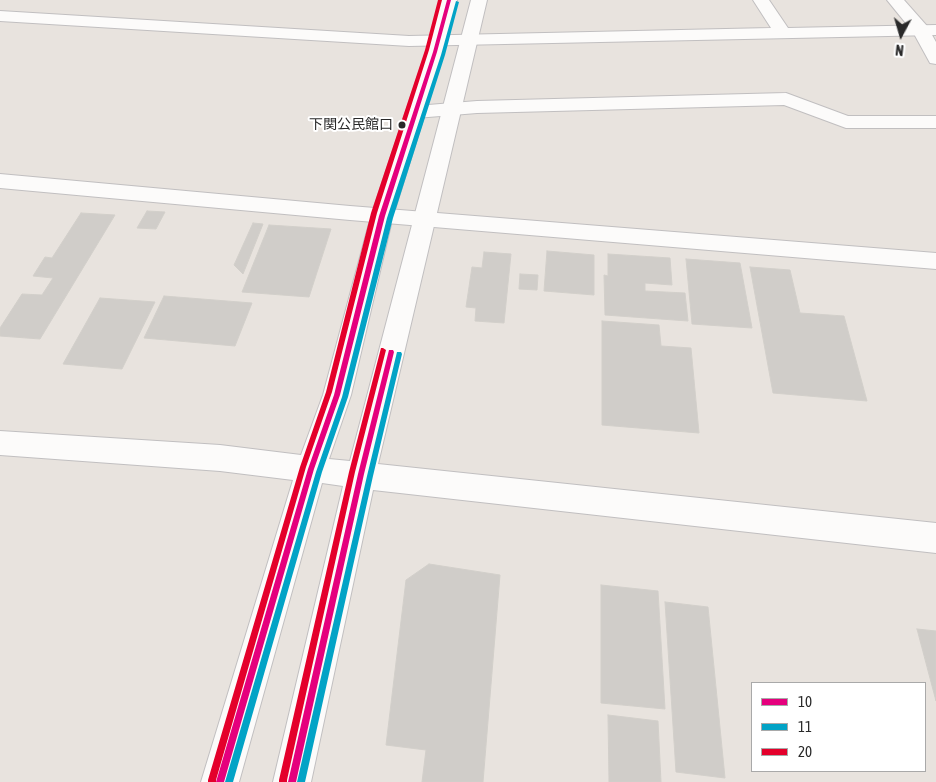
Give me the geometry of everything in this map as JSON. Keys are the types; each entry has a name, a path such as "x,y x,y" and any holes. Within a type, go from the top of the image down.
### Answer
{"street":[{"path":"220,782 311,469 336,395 382,216 416,112 449,0"},
{"path":"292,782 361,474 479,0"},
{"path":"761,0 782,32"},
{"path":"895,0 929,30 936,59"},
{"path":"0,16 438,41 929,30"},
{"path":"416,112 452,109 786,99 846,122 936,122"},
{"path":"0,181 423,220 936,261"},
{"path":"0,443 220,458 448,486 936,538"}],"building":[{"path":"147,211 165,212 156,229 137,228"},
{"path":"81,213 115,215 40,339 0,336 0,328 22,294 42,295 53,278 33,276 45,257 52,258"},
{"path":"253,223 263,224 243,274 234,265"},
{"path":"269,225 331,229 309,297 242,292"},
{"path":"547,251 594,255 594,295 544,291"},
{"path":"484,252 511,254 504,323 475,321 476,308 466,307 472,267 482,268"},
{"path":"608,254 670,258 672,285 645,283 645,291 685,293 688,321 605,315 604,275 608,276"},
{"path":"686,259 740,263 752,328 692,324"},
{"path":"750,267 790,270 800,313 844,316 867,401 773,393"},
{"path":"520,274 538,275 537,290 519,289"},
{"path":"164,296 252,303 235,346 144,338"},
{"path":"100,298 155,302 122,369 63,364"},
{"path":"602,321 659,325 661,346 691,348 699,433 602,425"},
{"path":"429,564 500,575 483,782 422,782 426,750 386,745 406,580"},
{"path":"601,585 658,591 665,709 601,703"},
{"path":"665,602 708,607 725,778 676,772"},
{"path":"917,629 936,631 936,701"},
{"path":"608,715 658,721 661,782 609,782"}],"transit line":[{"name":"20","path":"212,780 303,467 329,392 374,213 427,50 440,0"},
{"name":"10","path":"220,782 311,469 337,395 382,216 435,52 449,0"},
{"name":"11","path":"229,782 319,472 345,397 390,218 443,55 457,2"},
{"name":"20","path":"283,780 352,472 383,350"},
{"name":"10","path":"292,782 361,474 391,352"},
{"name":"11","path":"301,782 399,354"}],"place":[{"name":"下関公民館口","path":"402,125"}]}
